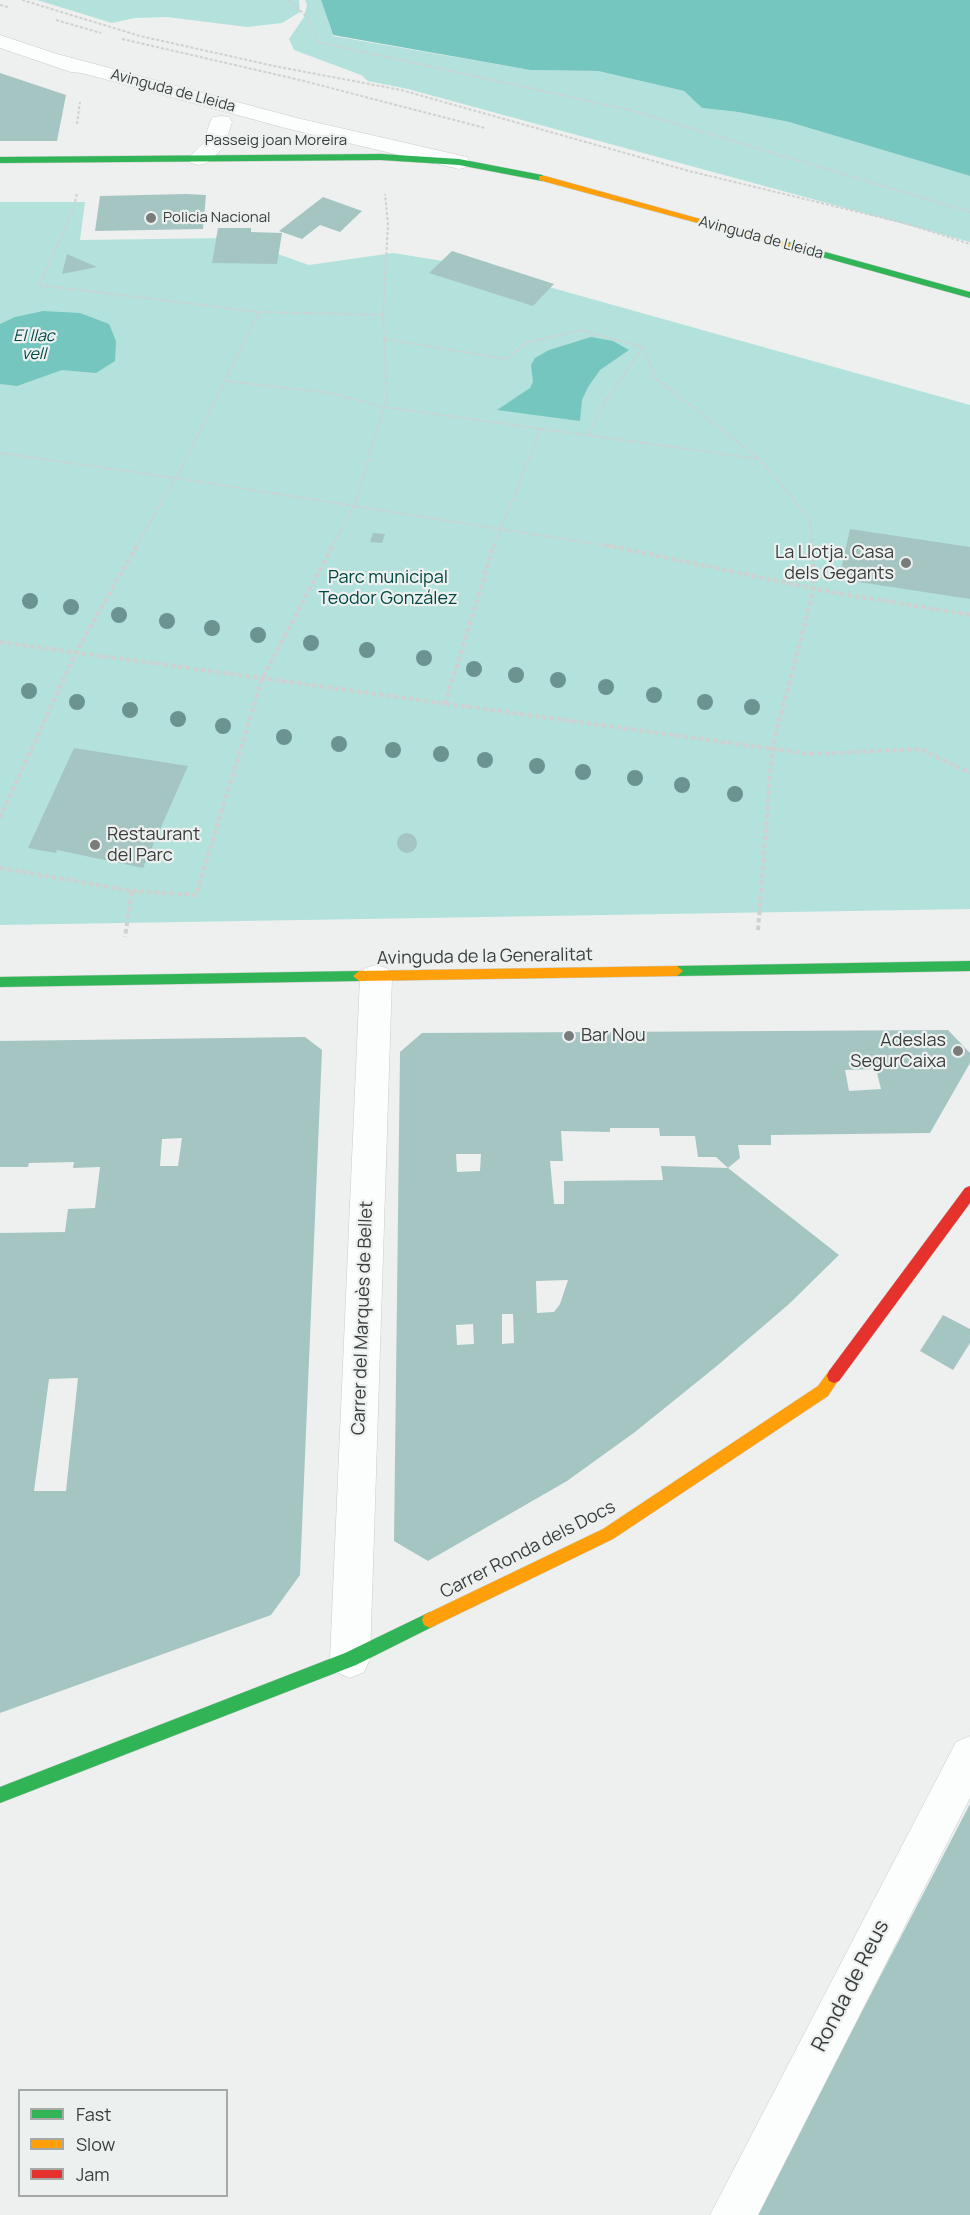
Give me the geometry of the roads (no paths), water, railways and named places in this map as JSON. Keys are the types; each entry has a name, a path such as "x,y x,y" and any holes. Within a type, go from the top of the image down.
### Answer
{"street":[{"path":"0,41 57,60"},
{"name":"Avinguda de Lleida","path":"57,60 220,122 312,147 381,157"},
{"name":"Avinguda de Lleida","path":"57,60 293,124 459,162"},
{"name":"Avinguda de Lleida","path":"199,158 213,147 220,122"},
{"name":"Passeig joan Moreira","path":"0,160 381,157 459,162 551,180"},
{"name":"Avinguda de Lleida","path":"551,180 970,295"},
{"name":"Avinguda de la Generalitat","path":"0,982 970,966"},
{"name":"Carrer del Marquès de Bellet","path":"350,1659 376,977"},
{"name":"Carrer Ronda dels Docs","path":"0,1795 350,1659 608,1534 823,1391 970,1192"},
{"name":"Ronda de Reus","path":"733,2215 970,1756"}],"water":[{"path":"321,0 970,0 970,176 789,122 702,108 684,91 598,71 530,70 333,35"},
{"name":"El llac vell","path":"43,311 80,313 109,324 116,341 115,361 96,373 62,370 17,386 0,384 0,324 15,317"},
{"path":"591,337 613,341 629,350 600,370 588,387 582,400 580,421 497,410 530,388 533,382 531,365 535,358 549,350"}],"place":[{"name":"Policia Nacional","path":"151,218"},
{"name":"La Llotja. Casa dels Gegants","path":"906,563"},
{"name":"Restaurant del Parc","path":"95,845"},
{"name":"Bar Nou","path":"569,1036"},
{"name":"Adeslas SegurCaixa","path":"958,1051"}],"park label":[{"name":"Parc municipal Teodor González","path":"388,588"}]}
